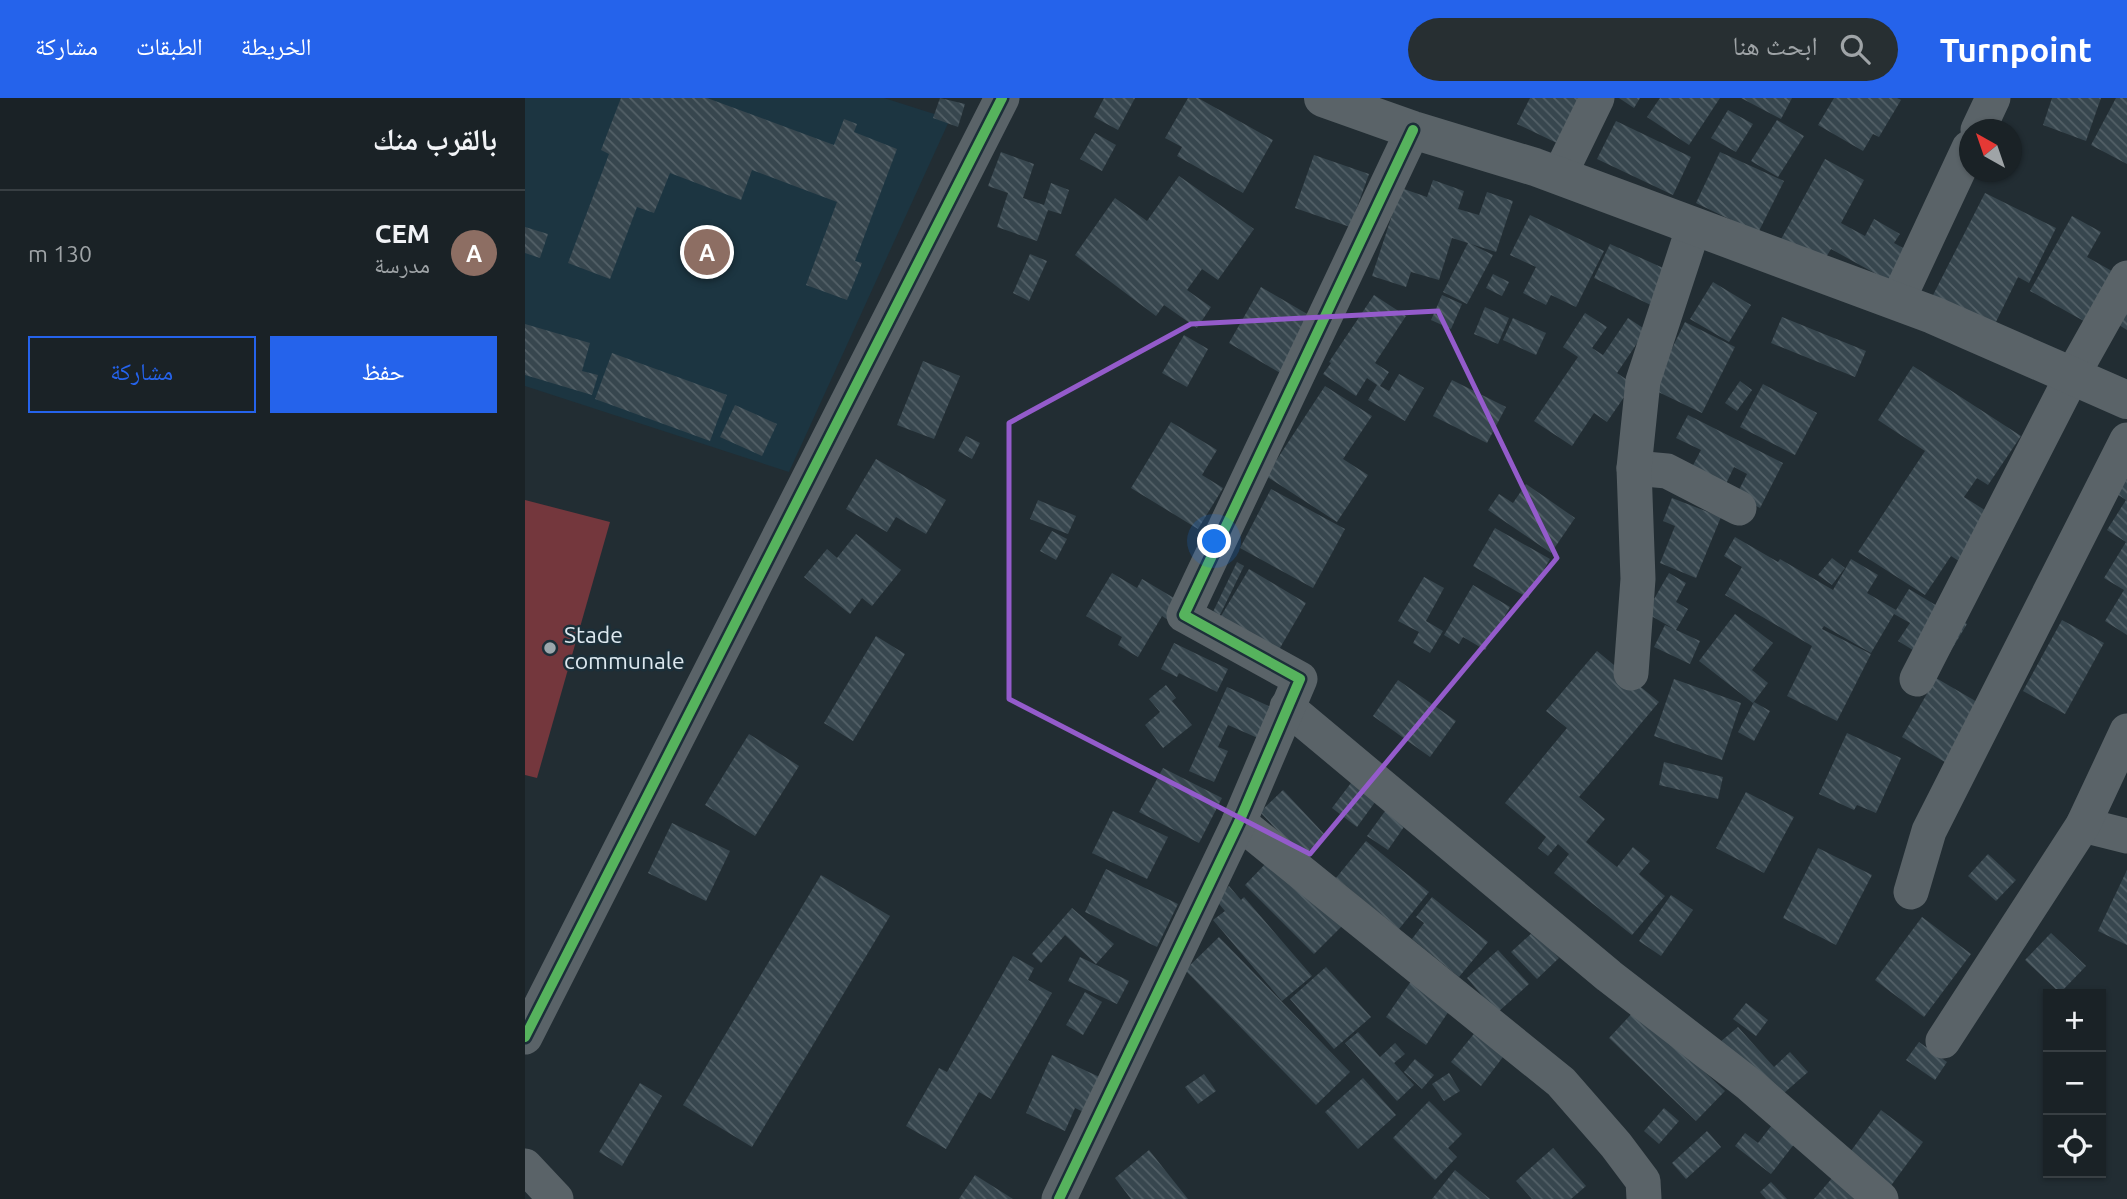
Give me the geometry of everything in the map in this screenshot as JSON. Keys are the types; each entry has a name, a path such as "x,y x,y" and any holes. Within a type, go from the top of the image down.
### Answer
{"main road":[{"path":"1323,98 1413,130 1559,176 1933,315 2127,400"}],"street":[{"path":"525,1037 1002,98"},
{"path":"1559,176 1597,98"},
{"path":"1983,119 1993,98"},
{"path":"1059,1199 1239,822 1300,679 1184,615 1413,130"},
{"path":"1897,302 1959,169"},
{"path":"1631,673 1638,579 1634,468 1643,381 1694,226"},
{"path":"1917,680 2072,376 2127,278"},
{"path":"1912,892 1929,831 2127,440"},
{"path":"1634,468 1667,471 1739,508"},
{"path":"1287,707 1609,976 1750,1085 1881,1199"},
{"path":"1943,1041 2083,825 2127,731"},
{"path":"1239,822 1561,1082 1616,1145 1643,1181 1644,1199"},
{"path":"2083,825 2127,836"},
{"path":"525,1166 556,1199"}],"highlighted area":[{"path":"1438,311 1557,558 1310,854 1009,699 1009,423 1191,324"}],"shaded area":[{"path":"525,98 884,98 950,119 789,472 525,386"},
{"name":"Stade communale","path":"525,500 610,522 537,778 525,775"}],"building":[{"path":"621,98 707,98 834,145 844,119 857,124 854,132 897,149 855,261 862,263 847,300 806,285 837,202 752,170 741,200 670,173 654,213 637,207 610,279 568,263 609,154 601,150"},
{"path":"940,98 965,104 958,127 933,118"},
{"path":"1104,98 1135,98 1118,130 1094,117"},
{"path":"1188,98 1198,98 1273,140 1243,193 1177,156 1182,147 1165,138"},
{"path":"1530,98 1585,98 1561,145 1517,124"},
{"path":"1619,98 1640,98 1634,108"},
{"path":"1660,98 1720,98 1689,145 1647,117"},
{"path":"1741,98 1792,98 1781,119"},
{"path":"1834,98 1901,100 1879,137 1873,134 1863,151 1818,125"},
{"path":"2052,98 2101,98 2086,141 2043,125"},
{"path":"2116,98 2127,98 2127,164 2091,145"},
{"path":"1728,110 1753,124 1736,152 1711,138"},
{"path":"1777,120 1804,136 1778,177 1751,161"},
{"path":"1616,121 1691,157 1673,195 1597,159"},
{"path":"1095,133 1116,145 1102,171 1080,159"},
{"path":"1001,152 1034,164 1023,198 1044,205 1051,183 1069,190 1061,214 1048,210 1037,241 997,227 1008,193 988,186"},
{"path":"1720,152 1784,181 1758,233 1696,203"},
{"path":"1314,155 1369,174 1350,227 1295,208"},
{"path":"1825,159 1864,180 1841,223 1865,236 1874,219 1900,234 1894,243 1914,254 1896,285 1831,249 1822,264 1780,241"},
{"path":"1179,176 1254,229 1218,280 1202,269 1187,290 1211,307 1197,328 1164,305 1156,316 1075,255 1115,198 1147,221"},
{"path":"1433,180 1464,191 1458,209 1479,215 1487,192 1513,201 1496,252 1471,244 1493,255 1467,304 1443,292 1468,243 1452,238 1439,280 1411,272 1406,287 1372,276 1401,188 1427,197"},
{"path":"1985,193 2056,228 2029,283 2018,277 1992,330 1931,299"},
{"path":"1530,215 1604,251 1576,307 1551,295 1546,305 1523,293 1536,267 1510,255"},
{"path":"2072,216 2101,232 2087,257 2126,279 2098,329 2030,291"},
{"path":"525,227 548,234 540,258 525,253"},
{"path":"1610,244 1672,272 1655,307 1594,278"},
{"path":"1030,254 1047,261 1029,301 1013,293"},
{"path":"1493,274 1509,282 1502,296 1486,288"},
{"path":"1713,282 1751,305 1729,342 1690,319"},
{"path":"1261,287 1314,318 1282,374 1229,343"},
{"path":"1374,295 1406,316 1375,363 1389,372 1380,386 1389,391 1399,374 1424,388 1405,421 1368,400 1377,385 1367,378 1356,396 1323,374"},
{"path":"1442,295 1462,304 1451,329 1431,320"},
{"path":"2127,300 2127,330 2114,322"},
{"path":"1485,307 1509,318 1498,344 1474,334"},
{"path":"1585,313 1607,327 1592,348 1603,355 1628,318 1646,330 1617,373 1633,384 1607,422 1594,413 1572,446 1534,421 1578,357 1563,347"},
{"path":"1782,317 1866,351 1855,377 1771,343"},
{"path":"1513,318 1546,333 1536,355 1503,340"},
{"path":"1685,322 1735,347 1702,413 1652,389"},
{"path":"525,324 590,343 582,371 598,375 592,395 525,375"},
{"path":"1184,335 1208,349 1187,387 1162,373"},
{"path":"612,353 727,395 710,441 595,399"},
{"path":"923,361 960,376 934,439 897,425"},
{"path":"1913,366 2021,436 1988,485 1977,478 1964,497 1999,519 1968,567 1951,556 1925,595 1858,552 1925,451 1878,420"},
{"path":"1452,380 1506,407 1487,443 1433,416"},
{"path":"1740,381 1752,390 1737,411 1725,403"},
{"path":"1763,384 1817,413 1795,455 1740,427"},
{"path":"1325,386 1372,416 1343,459 1368,475 1337,522 1266,476"},
{"path":"735,405 777,424 762,456 720,437"},
{"path":"1688,415 1783,463 1760,508 1736,496 1747,474 1734,467 1725,486 1691,469 1701,450 1676,438"},
{"path":"1171,422 1217,450 1202,475 1223,488 1198,529 1131,488"},
{"path":"966,436 980,443 972,459 958,451"},
{"path":"876,459 946,500 926,534 896,517 887,532 846,509"},
{"path":"2127,469 2127,635 2105,621 2124,590 2104,578 2126,542 2107,530 2126,500 2114,492"},
{"path":"1526,484 1575,518 1551,553 1488,510 1499,494 1513,503"},
{"path":"1271,489 1345,529 1313,588 1240,548"},
{"path":"1672,498 1721,517 1696,578 1660,563 1675,526 1663,521"},
{"path":"1038,500 1076,516 1068,534 1030,519"},
{"path":"1495,528 1550,559 1528,598 1473,566"},
{"path":"1052,531 1067,539 1056,560 1040,551"},
{"path":"856,534 901,570 872,606 862,598 850,614 804,577 827,549 837,558"},
{"path":"1735,537 1833,590 1851,559 1878,575 1867,593 1896,610 1909,589 1967,624 1941,667 1898,641 1910,623 1894,614 1871,653 1824,626 1822,629 1871,654 1837,721 1787,696 1812,646 1725,595 1742,567 1724,556"},
{"path":"1832,558 1845,568 1832,585 1818,575"},
{"path":"1237,562 1244,566 1218,619 1211,616"},
{"path":"1249,569 1306,603 1273,660 1215,626"},
{"path":"1112,573 1137,588 1142,579 1179,601 1168,620 1162,616 1138,657 1118,645 1122,637 1086,616"},
{"path":"1669,573 1686,583 1676,602 1688,609 1676,630 1700,641 1690,664 1654,647 1665,625 1674,629 1646,613"},
{"path":"1424,577 1444,588 1426,621 1443,631 1430,653 1413,643 1419,632 1398,621"},
{"path":"1473,585 1510,607 1485,650 1463,637 1459,644 1444,635"},
{"path":"1735,614 1773,643 1752,670 1768,683 1753,703 1699,661"},
{"path":"2062,620 2104,643 2065,714 2023,691"},
{"path":"876,636 905,654 853,741 824,723"},
{"path":"1174,643 1228,669 1217,692 1179,673 1177,677 1161,669"},
{"path":"1597,651 1659,702 1579,797 1605,819 1586,842 1617,867 1633,847 1650,861 1639,874 1665,896 1632,935 1554,873 1569,854 1558,844 1548,856 1538,848 1546,837 1505,803 1567,728 1546,711"},
{"path":"1936,678 1984,706 1950,765 1902,737"},
{"path":"1674,679 1741,703 1722,760 1654,736"},
{"path":"1398,680 1456,721 1430,757 1373,716"},
{"path":"1166,685 1176,698 1172,701 1192,725 1163,748 1145,725 1160,712 1149,699"},
{"path":"1227,687 1273,708 1260,739 1228,725 1218,747 1228,751 1214,782 1189,771"},
{"path":"1754,702 1770,711 1754,741 1738,732"},
{"path":"1847,733 1901,758 1876,813 1857,805 1854,810 1819,794"},
{"path":"749,734 799,766 755,836 705,805"},
{"path":"1664,762 1723,777 1718,799 1659,785"},
{"path":"1163,768 1222,798 1199,843 1139,812"},
{"path":"1354,779 1378,798 1357,827 1332,808"},
{"path":"1283,790 1325,835 1302,857 1260,812"},
{"path":"1746,792 1794,817 1764,873 1716,848"},
{"path":"1388,807 1408,821 1388,850 1367,836"},
{"path":"1113,811 1168,837 1147,879 1092,853"},
{"path":"672,823 730,851 706,901 648,873"},
{"path":"1366,841 1429,892 1399,929 1336,878"},
{"path":"1818,848 1872,875 1836,945 1783,918"},
{"path":"1988,854 2016,880 1996,901 1968,876"},
{"path":"1273,856 1343,925 1314,954 1245,885"},
{"path":"1106,869 1178,904 1157,947 1085,912"},
{"path":"2127,870 2127,945 2098,931"},
{"path":"821,875 890,916 752,1147 683,1105"},
{"path":"1229,886 1241,900 1244,897 1312,976 1282,1001 1213,920 1225,911 1215,899"},
{"path":"1671,895 1693,910 1661,956 1639,941"},
{"path":"1432,897 1488,942 1459,977 1412,939 1424,923 1416,917"},
{"path":"1072,908 1114,944 1096,964 1065,935 1041,963 1032,954"},
{"path":"1922,917 1971,954 1924,1017 1875,980"},
{"path":"1534,931 1559,958 1537,979 1511,952"},
{"path":"2051,933 2086,966 2064,989 2056,989 2025,960"},
{"path":"1219,937 1350,1072 1316,1105 1185,970"},
{"path":"1498,950 1529,984 1497,1013 1467,978"},
{"path":"1013,956 1034,968 1028,980 1052,993 991,1099 979,1092 946,1149 906,1126 939,1068 947,1072"},
{"path":"1080,957 1129,981 1117,1004 1068,981"},
{"path":"1326,967 1371,1017 1334,1049 1290,999"},
{"path":"1412,980 1451,1008 1426,1045 1386,1017"},
{"path":"1085,992 1102,1002 1083,1035 1066,1025"},
{"path":"1746,1003 1768,1020 1756,1036 1733,1019"},
{"path":"1637,1008 1725,1091 1696,1121 1609,1038"},
{"path":"1738,1027 1774,1067 1790,1052 1808,1072 1775,1101 1720,1042"},
{"path":"1477,1030 1506,1053 1481,1086 1451,1062"},
{"path":"1358,1032 1380,1057 1395,1043 1405,1054 1394,1063 1414,1085 1397,1101 1345,1043"},
{"path":"1919,1042 1947,1062 1935,1080 1906,1060"},
{"path":"1052,1055 1106,1080 1090,1115 1075,1108 1065,1131 1026,1113"},
{"path":"1415,1059 1434,1075 1422,1089 1404,1072"},
{"path":"1449,1073 1460,1091 1444,1101 1432,1084"},
{"path":"1204,1074 1216,1091 1198,1104 1185,1087"},
{"path":"1363,1078 1396,1115 1358,1149 1325,1112"},
{"path":"640,1083 662,1096 622,1166 599,1152"},
{"path":"1429,1101 1462,1134 1448,1148 1457,1157 1435,1180 1393,1138"},
{"path":"1664,1108 1679,1121 1659,1144 1644,1131"},
{"path":"1881,1110 1923,1142 1887,1191 1845,1159"},
{"path":"1772,1125 1795,1143 1771,1174 1735,1146 1745,1133 1758,1143"},
{"path":"1707,1131 1721,1147 1686,1179 1672,1163"},
{"path":"1553,1148 1586,1186 1571,1199 1532,1199 1516,1181"},
{"path":"1149,1150 1188,1199 1131,1199 1115,1178"},
{"path":"1840,1169 1875,1199 1814,1199"},
{"path":"1455,1170 1490,1199 1432,1199"},
{"path":"975,1175 1013,1199 959,1199"},
{"path":"1771,1182 1787,1199 1766,1199 1760,1192"}],"cycle path":[{"path":"525,1037 1002,98"},
{"path":"1059,1199 1239,822 1300,679 1184,615 1413,130"}],"place":[{"name":"CEM","path":"707,252"},
{"name":"Stade communale","path":"550,648"}]}
